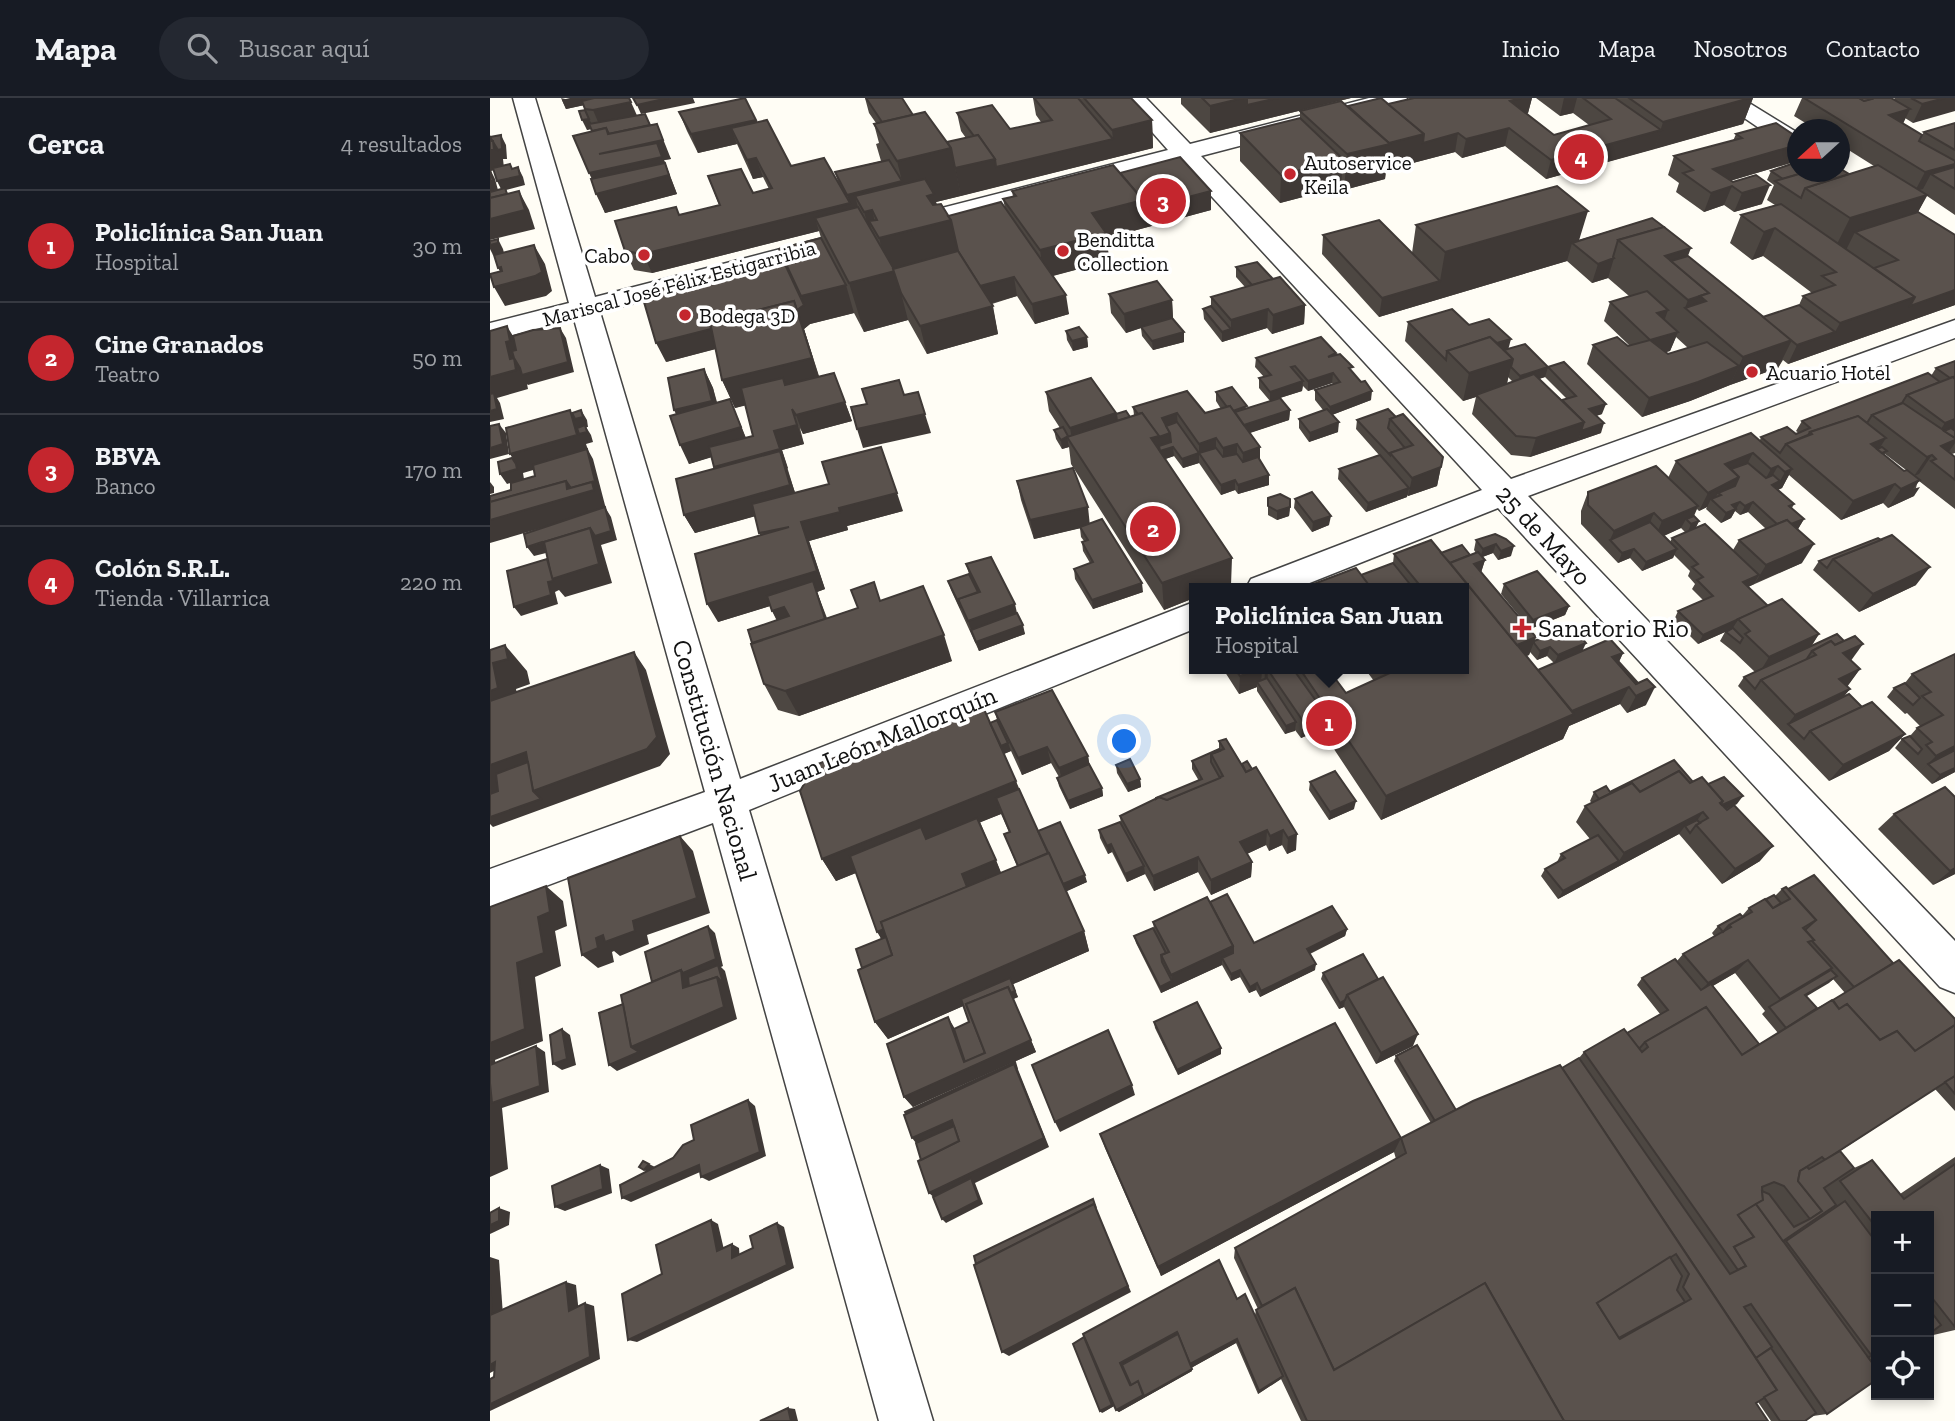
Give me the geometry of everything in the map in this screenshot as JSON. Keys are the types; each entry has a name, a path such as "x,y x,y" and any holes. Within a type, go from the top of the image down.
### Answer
{"street":[{"name":"Constitución Nacional","path":"524,98 906,1421"},
{"name":"25 de Mayo","path":"1133,98 1955,972"},
{"path":"877,232 1396,98"},
{"path":"1726,98 1787,138"},
{"name":"Mariscal José Félix Estigarribia","path":"490,332 851,239"},
{"path":"1276,583 1504,493 1955,328"},
{"name":"Juan León Mallorquín","path":"490,888 727,801 1189,617"}],"building":[{"path":"594,98 629,98 631,102 593,110 585,109 582,101"},
{"path":"633,98 668,98 637,105"},
{"path":"745,98 756,120 691,134 679,112"},
{"path":"866,98 902,98 913,115 882,122"},
{"path":"1034,98 1078,98 1113,139 996,167 995,159 978,135 974,136 957,113 992,105 1010,129 1052,120"},
{"path":"1084,98 1131,98 1152,120 1112,130"},
{"path":"1202,98 1243,98 1210,106"},
{"path":"1247,98 1278,98 1247,105"},
{"path":"1381,98 1424,134 1389,143 1348,106"},
{"path":"1414,98 1521,98 1510,101 1554,135 1611,119 1583,98 1615,98 1661,130 1551,160 1509,128 1466,139 1458,133 1423,143 1424,134 1388,104"},
{"path":"1629,98 1750,98 1663,122"},
{"path":"1804,98 1859,98 1864,101 1891,98 1910,109 1889,115 1922,135 1919,141 1955,161 1955,164 1925,172 1850,126 1850,119 1838,119"},
{"path":"1911,98 1945,98 1922,104"},
{"path":"1341,101 1390,144 1347,154 1300,111"},
{"path":"585,110 589,119 582,120 579,111"},
{"path":"925,112 951,148 897,161 874,124"},
{"path":"645,114 650,125 609,134 606,128 592,131 589,124"},
{"path":"1300,118 1343,159 1281,175 1240,133"},
{"path":"767,120 791,166 824,158 850,203 643,254 625,251 615,221 676,207 679,215 720,205 708,176 741,169 753,193 772,188 756,158 747,160 731,128"},
{"path":"1776,123 1787,130 1787,148 1713,169 1733,182 1756,175 1770,185 1742,193 1732,186 1711,193 1683,173 1693,170 1674,156 1742,138 1736,134"},
{"path":"1955,123 1955,150 1924,132"},
{"path":"657,124 663,140 599,154 657,143 662,157 589,173 573,136 606,128 608,134"},
{"path":"501,135 502,149 498,150 490,137"},
{"path":"978,135 995,159 955,168 947,142"},
{"path":"490,141 493,141 494,150 490,150"},
{"path":"1180,157 1211,191 1143,209 1143,200 1120,173"},
{"path":"889,160 902,181 847,195 835,172"},
{"path":"665,163 669,175 596,194 591,179"},
{"path":"510,164 512,169 518,167 520,176 497,181 493,168"},
{"path":"1113,165 1143,200 1092,213 1106,233 1040,250 1003,199 1016,196 1012,191"},
{"path":"1787,165 1787,178 1783,179 1771,171"},
{"path":"1878,165 1927,195 1850,218 1805,188 1824,182 1850,182 1850,174"},
{"path":"1955,167 1955,189 1931,174"},
{"path":"1787,178 1787,182 1824,182 1805,188 1801,198 1775,181"},
{"path":"925,179 934,194 927,196 933,205 941,204 951,220 879,238 869,221 877,220 872,210 864,212 855,196"},
{"path":"1557,186 1588,211 1445,252 1416,225"},
{"path":"505,188 507,194 490,198 490,192"},
{"path":"519,191 525,210 490,219 490,198"},
{"path":"1001,202 1066,295 1032,304 1014,277 980,286 958,251 948,216"},
{"path":"1781,204 1915,297 1840,323 1803,296 1835,285 1822,276 1836,272 1775,228 1764,232 1741,215"},
{"path":"858,207 895,271 849,283 815,218"},
{"path":"1918,212 1955,235 1955,290 1910,306 1915,297 1874,268 1898,260 1855,232"},
{"path":"1652,218 1664,227 1618,240 1614,258 1598,264 1572,243"},
{"path":"1379,220 1440,281 1382,298 1323,235"},
{"path":"1664,227 1691,248 1665,256 1709,293 1688,300 1618,240"},
{"path":"821,238 846,285 801,296 779,249"},
{"path":"498,239 498,243 490,245 490,241"},
{"path":"534,245 542,272 494,287 490,274 502,271 501,267 498,268 494,255"},
{"path":"958,251 993,306 920,326 901,293 893,269"},
{"path":"1688,256 1792,340 1743,357 1685,308 1706,301 1700,296 1709,293 1671,261"},
{"path":"782,258 804,305 797,310 794,301 710,322 711,329 656,343 644,302 657,290"},
{"path":"1257,262 1273,279 1252,285 1236,267"},
{"path":"1280,277 1305,305 1273,315 1268,309 1231,320 1211,297"},
{"path":"1157,281 1172,300 1124,314 1109,294"},
{"path":"1647,291 1668,310 1657,313 1678,332 1650,340 1610,302"},
{"path":"794,301 812,358 722,380 710,322"},
{"path":"1799,305 1835,332 1797,345 1763,317"},
{"path":"1211,306 1231,329 1222,332 1203,309"},
{"path":"1452,309 1469,325 1489,319 1511,339 1497,343 1490,337 1447,351 1446,360 1408,322"},
{"path":"1172,318 1184,332 1152,341 1141,327"},
{"path":"507,326 510,341 506,342 510,359 514,358 516,370 490,377 490,331"},
{"path":"1079,327 1087,337 1072,341 1066,331"},
{"path":"560,328 568,362 522,375 512,351 516,350 513,336 533,330"},
{"path":"1321,337 1336,353 1328,357 1340,354 1353,367 1349,368 1361,382 1365,381 1372,391 1330,407 1315,390 1340,382 1333,373 1308,381 1295,366 1291,367 1303,381 1270,392 1259,378 1271,375 1256,358"},
{"path":"1490,337 1513,359 1469,373 1447,351"},
{"path":"1617,337 1628,346 1650,340 1668,354 1707,342 1739,366 1649,398 1593,345"},
{"path":"1525,344 1548,367 1520,376 1511,367 1513,359 1504,350"},
{"path":"1955,361 1955,379 1936,368"},
{"path":"1564,362 1606,404 1589,409 1604,423 1581,431 1584,422 1562,400 1576,396 1548,367"},
{"path":"704,369 712,401 674,410 668,378"},
{"path":"834,373 845,402 796,415 792,409 797,425 774,431 780,449 714,467 709,447 753,436 741,388 783,378 785,385"},
{"path":"1928,373 1940,382 1907,395 1902,403 1872,415 1867,423 1858,416 1810,432 1786,444 1780,453 1761,437 1787,427 1796,434 1810,428 1802,421"},
{"path":"1534,374 1584,422 1536,438 1516,436 1476,395"},
{"path":"1953,377 1955,419 1945,423 1907,395"},
{"path":"1091,378 1116,413 1070,428 1046,392"},
{"path":"899,380 904,395 918,392 925,414 857,429 851,407 867,404 862,389"},
{"path":"1232,387 1247,406 1233,411 1216,392"},
{"path":"1187,391 1205,413 1230,406 1260,447 1243,453 1237,444 1223,448 1216,438 1199,444 1177,413 1162,418 1170,433 1159,437 1142,413 1138,414 1133,407"},
{"path":"494,393 497,409 490,411 490,394"},
{"path":"1280,398 1290,410 1244,425 1235,412"},
{"path":"730,399 741,427 680,445 670,416"},
{"path":"1903,403 1955,438 1941,446 1955,457 1955,480 1931,461 1936,459 1932,455 1927,457 1872,415"},
{"path":"1327,409 1339,422 1310,433 1299,419"},
{"path":"1388,409 1396,417 1390,419 1388,428 1405,448 1390,455 1357,420"},
{"path":"570,410 577,435 510,454 506,428"},
{"path":"581,410 583,417 575,419 572,413"},
{"path":"1126,411 1130,417 1117,421 1116,414"},
{"path":"1142,413 1159,436 1151,438 1232,558 1162,583 1067,437"},
{"path":"1403,414 1443,457 1441,467 1412,478 1390,453 1413,445 1390,419"},
{"path":"1858,416 1886,438 1871,444 1904,471 1907,470 1920,480 1901,489 1895,484 1853,501 1786,444 1812,434 1810,432"},
{"path":"1177,422 1199,453 1182,459 1173,447 1160,451 1159,446 1171,442 1166,426"},
{"path":"499,424 503,444 490,448 490,426"},
{"path":"585,425 587,432 579,434 577,428"},
{"path":"1063,427 1068,436 1061,440 1054,430"},
{"path":"1951,428 1955,431 1955,438 1944,431"},
{"path":"1751,433 1792,469 1785,472 1778,466 1771,469 1753,453 1725,464 1739,477 1708,493 1676,461"},
{"path":"881,447 897,493 839,508 840,512 801,522 817,571 707,604 695,554 789,527 759,533 752,504 829,484 822,462"},
{"path":"1216,448 1223,457 1237,454 1243,462 1258,457 1269,475 1238,485 1235,480 1221,485 1199,453"},
{"path":"587,449 595,481 571,488 566,481 490,502 490,496 511,490 511,483 535,476 533,465"},
{"path":"780,451 790,485 684,515 676,479"},
{"path":"1380,455 1409,488 1368,503 1339,469"},
{"path":"512,458 517,469 500,474 498,462"},
{"path":"1748,463 1766,478 1773,475 1780,481 1772,485 1794,504 1789,506 1804,519 1791,524 1787,520 1777,524 1753,502 1745,506 1740,502 1732,505 1736,509 1726,513 1711,499 1735,486 1739,477 1731,469"},
{"path":"1656,466 1698,506 1662,521 1654,513 1614,531 1588,505 1588,492"},
{"path":"1073,468 1088,507 1030,520 1017,481"},
{"path":"566,481 567,489 592,482 594,490 490,520 490,502"},
{"path":"1312,492 1331,516 1313,522 1295,499"},
{"path":"1280,494 1290,499 1290,507 1277,511 1268,506 1268,498"},
{"path":"605,507 611,531 595,536 590,528 544,542 546,551 542,542 527,547 524,534"},
{"path":"1694,516 1699,521 1691,524 1686,519"},
{"path":"1102,519 1142,583 1092,600 1074,569 1093,562 1082,542 1088,540 1080,527"},
{"path":"1787,520 1814,544 1766,565 1739,540"},
{"path":"1650,522 1677,549 1646,562 1634,549 1622,553 1610,540"},
{"path":"1705,524 1759,575 1743,582 1768,606 1703,635 1678,611 1713,596 1697,580 1703,577 1692,567 1698,564 1672,538"},
{"path":"590,528 599,564 552,579 544,542"},
{"path":"1495,534 1514,546 1501,551 1496,544 1483,549 1476,540"},
{"path":"1892,535 1930,567 1873,594 1833,559"},
{"path":"1878,538 1881,540 1833,559 1827,568 1819,561"},
{"path":"1431,540 1466,583 1418,583 1394,554"},
{"path":"1462,545 1470,555 1450,563 1441,553"},
{"path":"1478,552 1485,560 1474,564 1536,637 1517,645 1450,563"},
{"path":"991,557 1015,604 968,621 958,599 980,592 966,564"},
{"path":"547,559 553,581 548,582 551,595 514,607 507,571"},
{"path":"1393,563 1409,583 1367,583 1361,575"},
{"path":"1356,568 1367,583 1316,583"},
{"path":"1537,571 1569,606 1533,620 1504,584"},
{"path":"969,574 978,592 958,599 961,608 948,581"},
{"path":"813,581 825,619 752,643 748,630 789,616 784,607 772,611 767,596"},
{"path":"874,582 880,601 923,586 944,635 785,691 764,684 751,644 858,608 851,590"},
{"path":"1469,586 1574,714 1386,796 1303,674 1332,674 1346,693 1388,674 1469,674"},
{"path":"1782,599 1819,634 1769,657 1745,634 1750,631 1738,619"},
{"path":"1017,613 1023,625 976,642 971,630"},
{"path":"1572,626 1586,643 1558,655 1550,647 1540,651 1534,643 1534,641"},
{"path":"1733,628 1743,638 1740,643 1726,632"},
{"path":"1837,634 1844,641 1835,645 1831,641 1812,651 1806,660 1761,680 1755,689 1744,677"},
{"path":"1855,636 1863,644 1843,653 1860,669 1839,679 1850,689 1795,715 1761,680 1816,655 1812,651 1831,641 1835,645"},
{"path":"1610,639 1623,653 1612,657 1636,684 1647,679 1655,687 1636,696 1629,687 1572,711 1538,670"},
{"path":"505,645 508,659 493,663 498,688 490,691 490,650"},
{"path":"634,652 657,737 647,749 533,791 526,752 490,765 490,701"},
{"path":"1955,654 1955,746 1936,756 1926,745 1932,742 1917,728 1943,715 1922,696 1931,692 1912,674"},
{"path":"1619,662 1638,683 1636,684"},
{"path":"1271,674 1297,674 1319,705 1310,708 1315,716 1303,721"},
{"path":"1267,678 1296,722 1286,726 1257,682"},
{"path":"1905,683 1920,698 1913,705 1894,688"},
{"path":"1052,690 1088,756 1059,768 1047,747 1018,758 995,712"},
{"path":"1849,694 1862,707 1810,731 1804,739 1788,724"},
{"path":"1872,702 1905,734 1843,765 1810,731"},
{"path":"983,707 1016,781 822,859 800,791 815,765 886,739 887,743"},
{"path":"997,720 1008,743 1001,746 990,723"},
{"path":"1910,736 1922,749 1918,754 1902,739"},
{"path":"1226,739 1246,772 1256,767 1297,834 1288,838 1283,830 1270,836 1267,830 1240,842 1252,862 1211,880 1198,857 1153,876 1120,816 1159,797 1167,800 1223,776 1211,754 1224,749 1219,741"},
{"path":"1219,749 1220,751 1211,754 1211,762 1220,778 1167,800 1159,797 1156,799 1156,798 1202,779 1192,761"},
{"path":"1955,750 1955,768 1940,775 1928,764"},
{"path":"1130,759 1140,779 1127,784 1116,765"},
{"path":"1674,760 1693,782 1690,783 1679,771 1640,792 1632,783 1599,799 1594,792 1606,786 1610,792"},
{"path":"1247,761 1252,769 1246,772 1242,764"},
{"path":"528,762 533,791 541,799 490,817 490,794 498,791 496,774"},
{"path":"1089,764 1102,788 1068,801 1057,778"},
{"path":"1335,771 1356,801 1330,812 1310,782"},
{"path":"1679,771 1690,783 1702,777 1723,801 1720,803 1727,810 1734,805 1773,846 1735,869 1696,825 1708,818 1703,812 1624,853 1585,806 1632,783 1640,792"},
{"path":"1724,777 1743,796 1722,805 1723,801 1708,784"},
{"path":"1945,787 1955,797 1955,868 1950,871 1894,814"},
{"path":"1019,789 1048,853 1018,866 1004,834 1010,832 996,798"},
{"path":"977,818 996,860 962,874 967,887 881,922 884,929 877,932 850,856 921,827 926,839"},
{"path":"1697,820 1700,823 1690,833 1685,826"},
{"path":"1060,822 1085,875 1063,884 1038,831"},
{"path":"1120,822 1144,866 1125,874 1111,844 1107,846 1099,830"},
{"path":"1598,835 1619,861 1563,891 1545,869 1565,858 1561,854"},
{"path":"680,836 697,898 633,921 635,931 605,942 603,935 596,938 598,948 582,955 568,878"},
{"path":"1049,853 1084,931 875,1022 858,970 892,955 881,922"},
{"path":"1814,875 1893,963 1854,987 1812,941 1814,940 1805,930 1816,920 1788,889"},
{"path":"546,886 550,912 538,917 544,953 517,963 525,1029 490,1043 490,907"},
{"path":"1786,887 1816,920 1803,928 1814,940 1808,942 1832,968 1780,999 1748,960 1708,983 1683,954 1731,927 1729,925 1752,912 1749,908 1765,899 1773,908 1790,899 1782,889"},
{"path":"1227,894 1254,943 1332,906 1347,929 1307,949 1316,964 1261,991 1257,983 1250,987 1240,970 1231,974 1222,958 1233,953 1233,946 1210,902"},
{"path":"1774,895 1781,903 1773,908 1766,899"},
{"path":"1207,897 1233,946 1171,975 1161,955 1169,952 1153,922"},
{"path":"1740,914 1743,917 1723,932 1718,926"},
{"path":"708,926 716,959 652,982 645,952"},
{"path":"1153,928 1166,953 1161,955 1162,962 1172,981 1160,987 1134,936"},
{"path":"886,937 892,955 862,968 856,949"},
{"path":"1363,954 1378,979 1347,995 1340,1003 1323,973"},
{"path":"1675,959 1701,990 1711,984 1759,1044 1742,1055 1706,1007 1645,1042 1639,1049 1627,1033 1668,1010 1642,978"},
{"path":"1899,960 1955,1019 1955,1025 1915,1051 1897,1031 1880,1040 1847,1004 1839,1009 1833,1000"},
{"path":"718,965 723,983 717,977 689,987 688,977"},
{"path":"681,970 683,988 717,977 724,1007 631,1047 621,995"},
{"path":"1831,970 1837,976 1805,995 1817,1008 1786,1028 1769,1007"},
{"path":"1383,977 1418,1034 1381,1053 1347,995"},
{"path":"1010,978 1015,991 1011,993 1008,987 966,1004 985,1053 965,1062 954,1029 969,1022 961,999"},
{"path":"1008,987 1031,1040 904,1097 887,1044 948,1017 964,1062 985,1053 966,1004"},
{"path":"1832,1000 1839,1009 1847,1004 1880,1040 1897,1031 1915,1051 1955,1025 1955,1076 1825,1160 1822,1157 1800,1171 1798,1181 1822,1211 1810,1219 1784,1186 1774,1182 1762,1187 1763,1200 1738,1215 1754,1237 1734,1247 1746,1266 1738,1270 1584,1052 1624,1029 1642,1052 1648,1047 1645,1042 1706,1007 1742,1055"},
{"path":"1197,1002 1221,1048 1177,1070 1154,1022"},
{"path":"623,1004 631,1047 639,1052 609,1065 599,1013"},
{"path":"1335,1023 1401,1138 1158,1267 1100,1134"},
{"path":"562,1029 567,1059 553,1064 550,1035"},
{"path":"1108,1030 1132,1085 1055,1122 1032,1065"},
{"path":"1417,1045 1456,1110 1435,1121 1396,1056"},
{"path":"536,1046 540,1086 492,1103 490,1065"},
{"path":"1579,1058 1730,1274 1746,1266 1734,1247 1754,1237 1738,1215 1756,1204 1871,1361 1871,1383 1827,1414 1751,1304 1744,1307 1772,1347 1756,1358 1562,1068"},
{"path":"1015,1062 1017,1069 1014,1064 906,1114 905,1112"},
{"path":"1014,1064 1044,1138 929,1193 918,1161 959,1141 952,1120 912,1138 904,1115"},
{"path":"1560,1065 1777,1390 1756,1403 1768,1421 1564,1421 1485,1283 1334,1370 1295,1288 1262,1306 1235,1248 1406,1153 1401,1138 1473,1101","holes":["1676,1254 1689,1274 1683,1287 1691,1299 1620,1339 1597,1303"]},
{"path":"1955,1076 1955,1094 1945,1082"},
{"path":"748,1100 760,1152 701,1177 699,1165 622,1198 620,1185 673,1158 683,1145 694,1140 691,1125"},
{"path":"954,1126 959,1141 921,1160 916,1143"},
{"path":"1840,1151 1854,1168 1824,1188 1836,1205 1783,1241 1756,1204 1763,1200 1762,1191 1769,1194 1794,1227 1810,1219 1822,1211 1798,1181 1800,1171 1807,1167 1809,1169"},
{"path":"1872,1160 1904,1199 1955,1164 1955,1327 1934,1300 1934,1211 1871,1211 1871,1221 1840,1181"},
{"path":"643,1161 649,1164 644,1170 639,1167"},
{"path":"600,1165 603,1189 555,1207 552,1186"},
{"path":"971,1178 979,1200 942,1219 933,1197"},
{"path":"1093,1199 1096,1208 1094,1204 976,1264 974,1256"},
{"path":"1845,1201 1871,1235 1871,1355 1786,1241"},
{"path":"1094,1204 1128,1286 1002,1352 974,1265"},
{"path":"499,1208 499,1221 490,1225 490,1213"},
{"path":"711,1220 717,1251 732,1244 732,1258 753,1248 750,1236 777,1223 787,1265 628,1340 622,1294 662,1274 656,1245"},
{"path":"1670,1257 1682,1276 1677,1290 1685,1302 1619,1338 1597,1303"},
{"path":"1219,1260 1237,1299 1245,1294 1283,1376 1259,1391 1237,1339 1190,1364 1177,1332 1120,1363 1130,1385 1138,1381 1143,1395 1116,1410 1083,1334"},
{"path":"566,1282 569,1311 585,1303 590,1357 490,1404 490,1379 494,1377 495,1362 490,1365 490,1315"},
{"path":"1485,1283 1564,1421 1307,1421 1256,1310 1295,1288 1334,1370"},
{"path":"1934,1316 1941,1325 1934,1330"},
{"path":"1178,1334 1192,1369 1144,1396 1138,1381 1131,1385 1122,1365"},
{"path":"1084,1337 1112,1405 1100,1411 1073,1344"},
{"path":"1771,1348 1816,1413 1805,1421 1780,1421 1764,1397 1777,1390 1756,1358"},
{"path":"788,1408 791,1421 760,1421"}],"place":[{"name":"Colón S.R.L.","path":"1581,157"},
{"name":"Autoservice Keila","path":"1290,174"},
{"name":"BBVA","path":"1163,201"},
{"name":"Benditta Collection","path":"1063,251"},
{"name":"Cabo","path":"644,255"},
{"name":"Bodega 3D","path":"685,315"},
{"name":"Acuario Hotel","path":"1752,372"},
{"name":"Cine Granados","path":"1153,529"},
{"name":"Sanatorio Rio","path":"1522,628"},
{"name":"Policlínica San Juan","path":"1329,723"}]}
